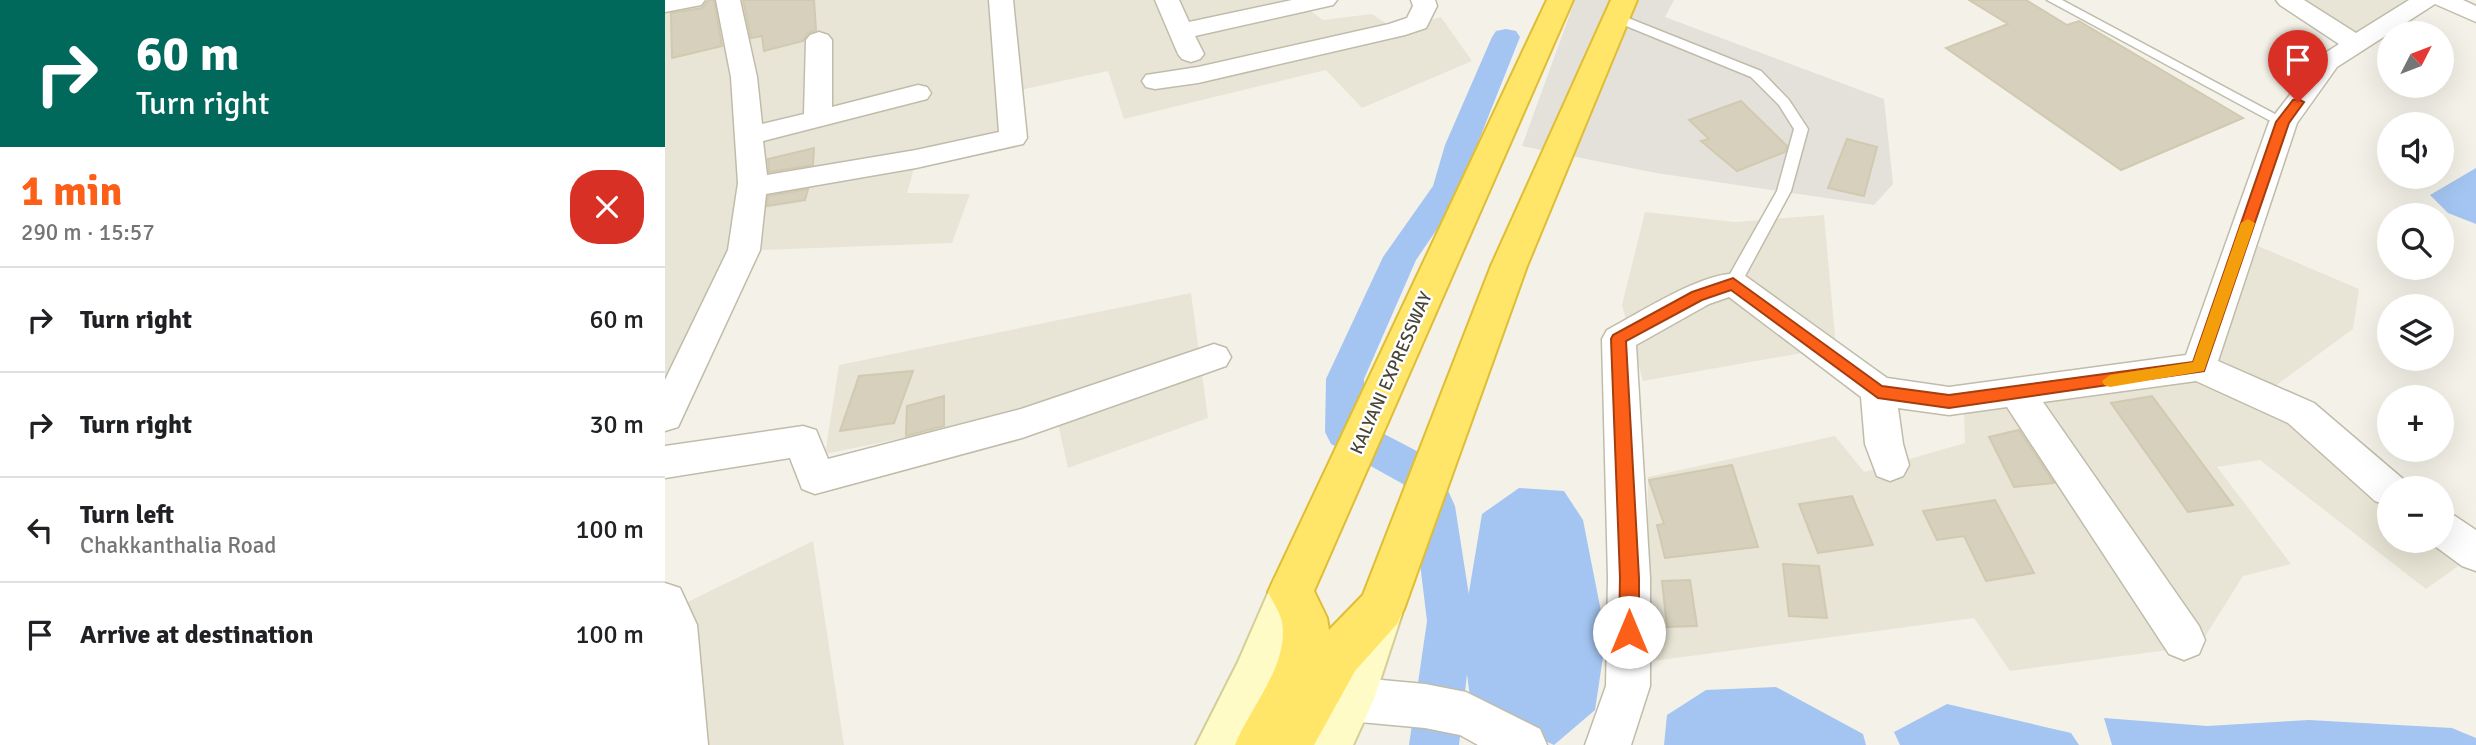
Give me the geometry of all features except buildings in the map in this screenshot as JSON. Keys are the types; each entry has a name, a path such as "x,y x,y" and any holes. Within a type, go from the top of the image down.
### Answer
{"highway":[{"name":"KALYANI EXPRESSWAY","path":"1291,592 1560,0"},
{"path":"1381,608 1509,266 1621,9"},
{"path":"1291,592 1305,622 1302,660 1321,687"},
{"path":"1260,745 1321,687"},
{"path":"1288,745 1321,687"}],"street":[{"path":"665,5 693,0"},
{"path":"665,417 677,363 744,250 752,187 749,136 744,76 728,0"},
{"path":"752,187 916,159 1013,138 1001,0"},
{"path":"1167,0 1183,31 1198,75"},
{"path":"1183,31 1325,0"},
{"path":"1155,81 1198,75 1396,30 1417,23 1426,6 1423,0"},
{"path":"2288,0 2356,44"},
{"path":"2199,367 2283,122 2328,62 2425,0"},
{"path":"2444,0 2476,15"},
{"path":"818,118 819,40"},
{"path":"749,136 918,93"},
{"path":"1608,745 1628,685 1629,578 1619,339 1697,296 1733,283 1878,391 1949,401 2076,386 2199,367 2301,413 2377,480"},
{"path":"665,462 803,441 815,478 1022,423 1214,357"},
{"path":"1878,391 1884,444 1890,465"},
{"path":"2016,391 2184,640"},
{"path":"2454,537 2476,553"},
{"name":"KALYANI EXPRESSWAY","path":"1221,745 1255,679 1291,592"},
{"path":"665,602 676,625 685,745"},
{"path":"1327,745 1321,687 1381,608"},
{"path":"1321,687 1446,710 1524,745"}],"lane":[{"path":"2053,0 2283,122"},
{"path":"1621,9 1756,74 1784,103 1801,129 1784,191 1733,283"}],"shaded area":[{"path":"665,0 1296,0 1323,20 1372,14 1396,30 1441,17 1472,61 1362,108 1326,70 1124,119 1108,71 1020,90 1014,143 916,162 907,193 970,194 952,243 731,251 665,385"},
{"path":"1575,0 1674,0 1665,17 1884,99 1893,184 1874,205 1656,173 1522,146"},
{"path":"2301,0 2410,0 2353,35"},
{"path":"1645,212 1735,222 1824,215 1836,347 1643,381 1622,305"},
{"path":"2251,243 2359,289 2353,329 2271,389 2216,362"},
{"path":"1191,293 1208,418 1068,468 1054,407 825,454 839,365"},
{"path":"2195,374 2291,417 2377,485 2377,551 2260,460 2217,467 2291,564 2243,576 2199,646 2010,671 1974,618 1646,662 1648,477 1835,436 1864,472 1965,443 1964,412"},
{"path":"813,541 844,745 665,745 665,613"},
{"path":"2454,550 2468,559 2426,589 2380,553 2454,553"}],"water":[{"path":"2476,168 2476,224 2454,215 2454,203 2438,203 2430,195 2440,189 2454,189 2454,181"},
{"path":"1519,488 1564,491 1583,520 1606,637 1595,710 1554,745 1471,706 1462,634 1482,514"},
{"path":"1776,687 1863,734 1866,745 1664,745 1667,715 1706,690"},
{"path":"1947,704 2071,733 2079,745 1900,745 1894,732"},
{"path":"2104,718 2207,726 2309,720 2452,728 2476,738 2476,745 2112,745"}],"waterway":[{"path":"1434,745 1450,621 1434,506 1419,472 1345,432 1345,379 1400,257 1449,188 1461,145 1506,37"}],"slow traffic":[{"path":"2110,381 2199,367 2248,223"}],"route":[{"path":"1629,632 1619,339 1697,296 1733,283 1878,391 1949,401 2076,386 2199,367 2283,122 2298,102"}]}
